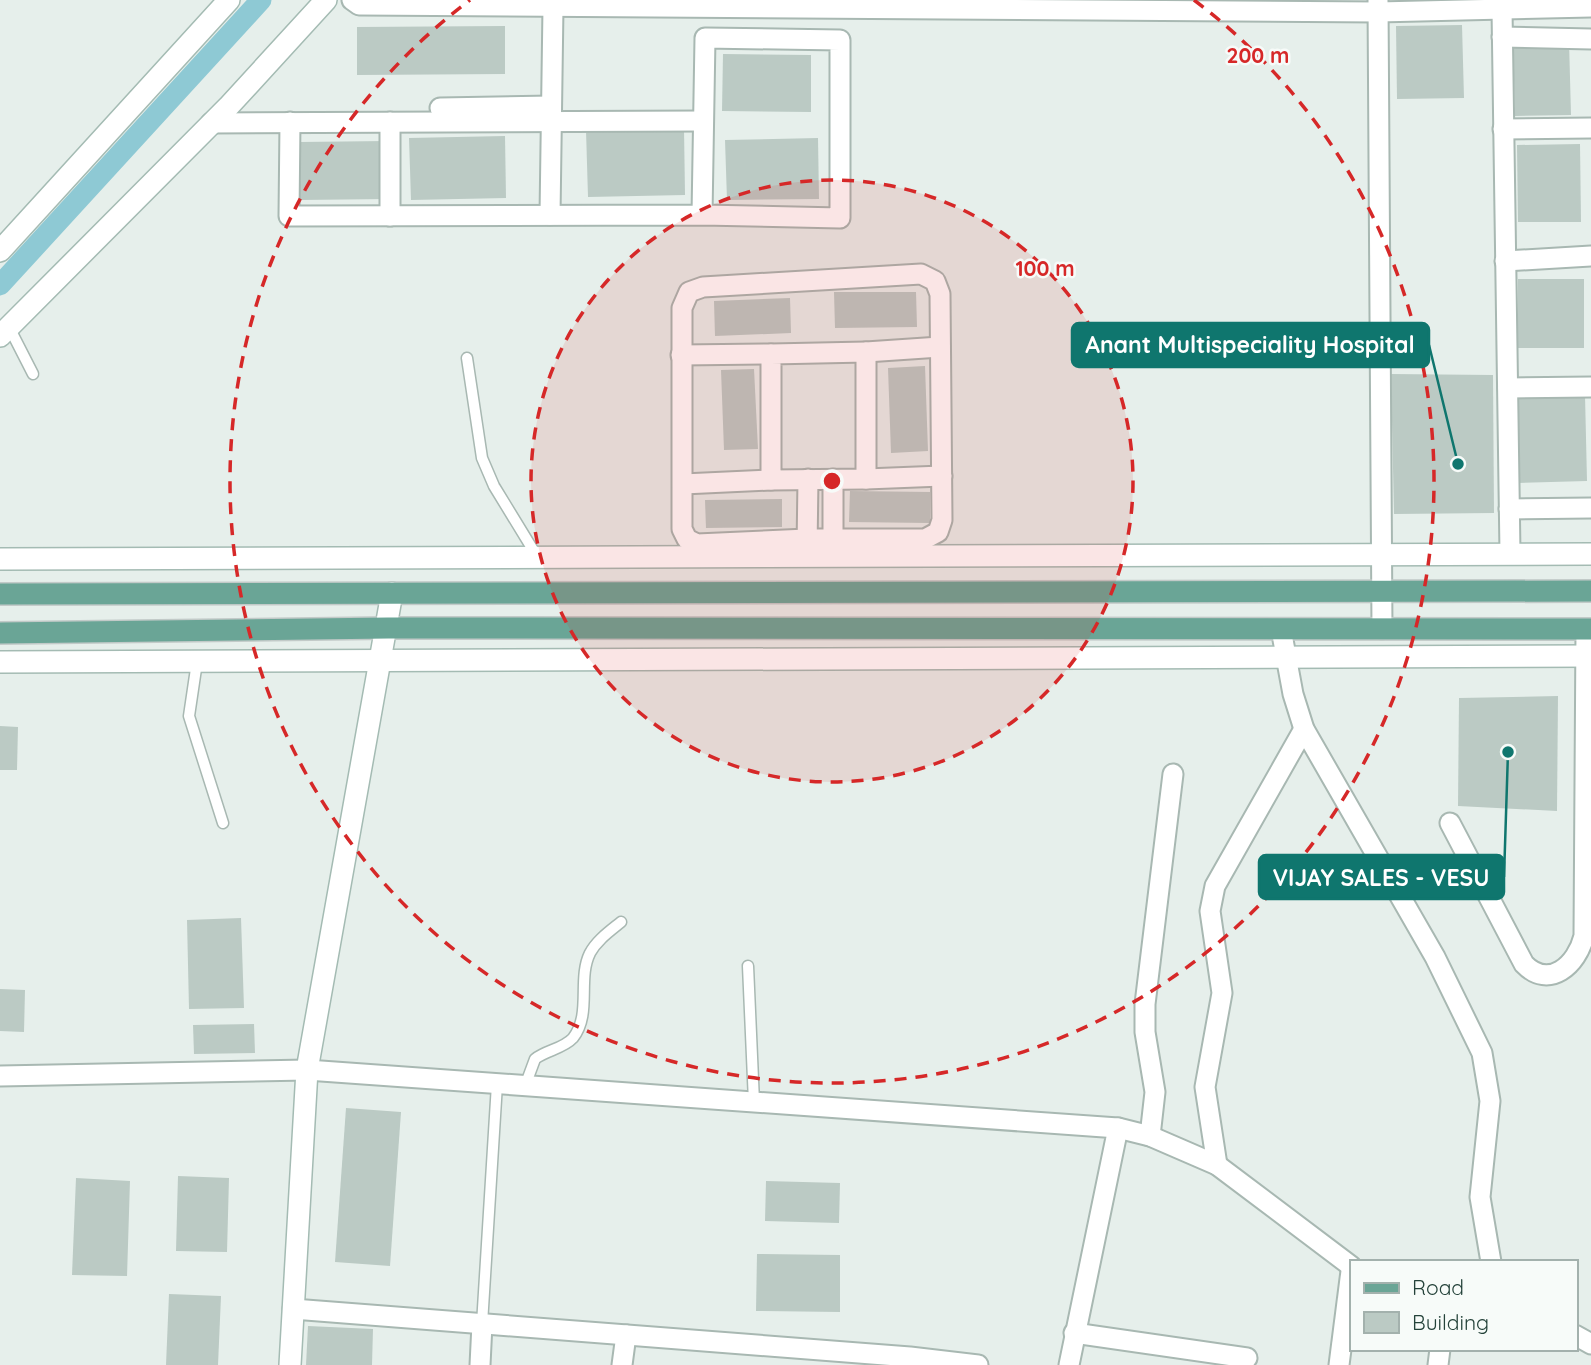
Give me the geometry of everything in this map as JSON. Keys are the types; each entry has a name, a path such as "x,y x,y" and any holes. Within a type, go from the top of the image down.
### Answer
{"main road":[{"path":"0,594 1591,591"},
{"path":"0,633 388,628 1588,629"}],"street":[{"path":"0,251 229,0"},
{"path":"4,332 217,117 326,0"},
{"path":"352,0 359,5 553,7 1591,7"},
{"path":"1378,6 1382,629"},
{"path":"550,215 553,7"},
{"path":"1502,9 1510,553"},
{"path":"1502,37 1591,39"},
{"path":"281,119 289,216 702,215 840,218 840,40 705,38 702,215"},
{"path":"217,117 390,122 550,113"},
{"path":"281,119 550,113 703,121"},
{"path":"390,122 390,216"},
{"path":"1503,129 1591,128"},
{"path":"1506,261 1591,256"},
{"path":"0,559 538,558 808,548 833,547 925,539 937,532 942,520 940,294 935,281 921,274 704,287 689,292 682,308 682,529 687,539 697,544 808,548"},
{"path":"681,355 866,352 940,347"},
{"path":"866,352 866,479"},
{"path":"771,354 771,480"},
{"path":"1508,388 1591,387"},
{"path":"683,484 942,476"},
{"path":"808,479 808,548"},
{"path":"833,480 833,547"},
{"path":"1509,509 1591,508"},
{"path":"833,547 1381,555 1591,554"},
{"path":"290,1365 307,1070 393,593"},
{"path":"1281,629 1304,729 1439,965 1482,1053 1490,1101 1480,1197 1491,1260"},
{"path":"1450,823 1524,964 1533,973 1542,976 1564,970 1576,959 1584,936 1588,629"},
{"path":"0,662 1588,656"},
{"path":"1217,1165 1205,1087 1222,993 1210,919 1212,899 1215,886 1304,729"},
{"path":"1150,1136 1155,1092 1145,1012 1173,774"},
{"path":"0,1093 0,1076 307,1070 1118,1128 1150,1136 1217,1165 1350,1267"},
{"path":"1069,1365 1118,1128"},
{"path":"1339,1365 1350,1276"},
{"path":"293,1310 910,1357 978,1365"},
{"path":"480,1365 482,1324"},
{"path":"1074,1333 1247,1357"},
{"path":"622,1365 626,1335"}],"lane":[{"path":"4,332 33,373"},
{"path":"467,358 482,458 494,486 538,558"},
{"path":"197,662 189,716 223,823"},
{"path":"526,1086 535,1059 567,1044 579,1028 586,962 597,942 621,922"},
{"path":"748,966 754,1102"},
{"path":"482,1324 497,1084"}],"building":[{"path":"1462,25 1464,98 1397,99 1396,26"},
{"path":"505,26 505,74 357,75 357,27"},
{"path":"1569,41 1571,115 1515,116 1513,42"},
{"path":"723,54 811,55 811,112 722,111"},
{"path":"684,128 685,195 588,197 586,130"},
{"path":"505,136 506,198 411,200 409,138"},
{"path":"818,138 819,199 727,200 725,140"},
{"path":"387,141 388,199 300,200 300,142"},
{"path":"1580,144 1581,222 1518,222 1517,145"},
{"path":"1518,279 1584,279 1584,348 1518,348"},
{"path":"834,292 916,292 917,327 835,328"},
{"path":"790,298 791,333 715,336 714,301"},
{"path":"925,366 928,451 891,453 888,368"},
{"path":"754,369 758,449 724,450 721,370"},
{"path":"1391,374 1493,375 1494,513 1394,514"},
{"path":"1585,395 1587,481 1517,483 1515,396"},
{"path":"850,491 930,492 930,523 849,522"},
{"path":"782,499 782,527 706,528 705,500"},
{"path":"1558,696 1557,811 1458,806 1459,698"},
{"path":"0,726 18,727 17,770 0,770"},
{"path":"241,918 244,1008 189,1009 187,920"},
{"path":"0,989 25,990 24,1032 0,1031"},
{"path":"254,1024 255,1053 194,1054 193,1025"},
{"path":"346,1108 401,1112 390,1266 335,1262"},
{"path":"178,1176 229,1178 227,1252 176,1251"},
{"path":"76,1178 130,1181 127,1276 72,1275"},
{"path":"766,1181 840,1183 839,1223 765,1221"},
{"path":"757,1254 840,1255 840,1312 756,1311"},
{"path":"169,1294 221,1296 218,1365 166,1365"},
{"path":"308,1326 373,1329 372,1365 306,1365"}],"waterway":[{"path":"0,285 261,0"}],"place":[{"name":"Anant Multispeciality Hospital","path":"1458,464"},
{"name":"VIJAY SALES - VESU","path":"1508,752"}]}
